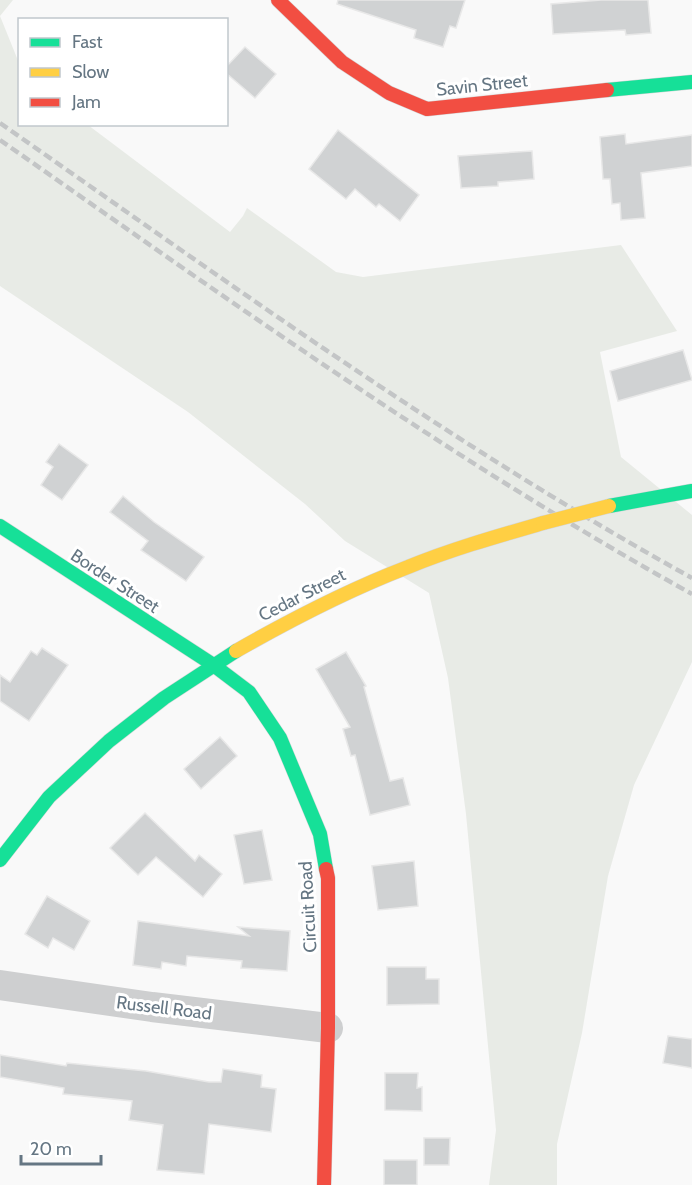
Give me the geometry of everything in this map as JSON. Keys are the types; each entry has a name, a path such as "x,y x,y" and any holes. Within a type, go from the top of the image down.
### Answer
{"street":[{"name":"Savin Street","path":"278,0 342,62 389,93 427,109 496,100 692,82"},
{"name":"Cedar Street","path":"0,860 28,821 65,781 118,733 212,664 312,607 430,557 486,538 609,506 692,491"},
{"name":"Border Street","path":"0,526 212,664"},
{"name":"Circuit Road","path":"212,664 249,692 280,738 320,834 328,878 328,1028 324,1185"},
{"name":"Russell Road","path":"0,985 141,1006 328,1028"}],"shaded area":[{"path":"0,0 13,0 0,16"},
{"path":"0,16 18,61 18,126 89,126 230,232 247,208 336,272 363,277 621,245 677,331 600,352 621,457 692,515 692,662 634,785 608,876 582,1033 557,1144 557,1185 489,1185 496,1130 466,814 448,678 429,593 345,541 305,504 188,412 0,286"}],"building":[{"path":"338,0 465,0 456,28 450,26 443,47 414,38 416,30 337,4"},
{"path":"601,0 648,0 651,33 626,35 625,30 553,34 551,4"},
{"path":"245,47 276,74 255,98 228,75 228,65"},
{"path":"338,130 419,195 400,221 379,204 376,207 355,189 346,199 309,169"},
{"path":"625,134 626,144 692,135 692,166 641,173 645,218 621,220 620,203 612,204 610,179 603,179 600,137"},
{"path":"532,151 534,179 498,182 498,186 461,188 458,156"},
{"path":"683,350 692,380 618,401 610,371"},
{"path":"59,444 88,465 62,500 41,485 53,467 46,462"},
{"path":"123,496 154,522 204,557 186,581 141,550 148,541 110,512"},
{"path":"42,648 68,665 29,721 0,701 0,675 10,682 31,651 37,655"},
{"path":"346,652 366,686 364,687 390,781 403,778 410,805 370,815 355,755 351,756 343,729 350,727 316,669"},
{"path":"220,737 237,756 201,789 184,769"},
{"path":"145,813 195,861 199,855 222,874 203,897 156,857 138,875 110,848"},
{"path":"262,830 272,880 244,884 234,835"},
{"path":"414,861 418,906 378,910 372,866"},
{"path":"47,896 90,921 74,950 53,938 48,948 25,934"},
{"path":"138,921 249,936 238,927 290,931 287,971 241,968 242,961 187,956 186,966 162,962 161,969 133,965"},
{"path":"387,967 426,967 426,979 439,979 439,1004 387,1005"},
{"path":"668,1036 692,1039 692,1068 663,1063"},
{"path":"0,1055 66,1066 67,1063 146,1071 209,1082 221,1082 223,1069 262,1075 261,1087 276,1089 271,1132 209,1124 204,1174 157,1170 163,1125 129,1120 132,1101 63,1094 64,1088 0,1077"},
{"path":"385,1073 418,1073 417,1088 422,1087 422,1111 385,1110"},
{"path":"424,1138 450,1138 449,1165 424,1165"},
{"path":"384,1160 417,1160 417,1185 384,1185"}],"railway":[{"path":"0,123 254,301 426,417 514,473 692,578"},
{"path":"0,140 340,376 514,489 692,594"}],"traffic: fast":[{"path":"607,90 692,82"},
{"path":"609,506 692,491"},
{"path":"0,526 212,664 249,692 280,738 320,834 326,869"},
{"path":"0,860 49,797 109,741 164,698 236,651"}],"traffic: slow":[{"path":"543,523 609,506"},
{"path":"236,651 364,585 425,560 543,523"}],"traffic: jam":[{"path":"278,0 342,62 389,93 427,109 607,90"},
{"path":"324,1185 328,1028 328,878 326,869"}]}
